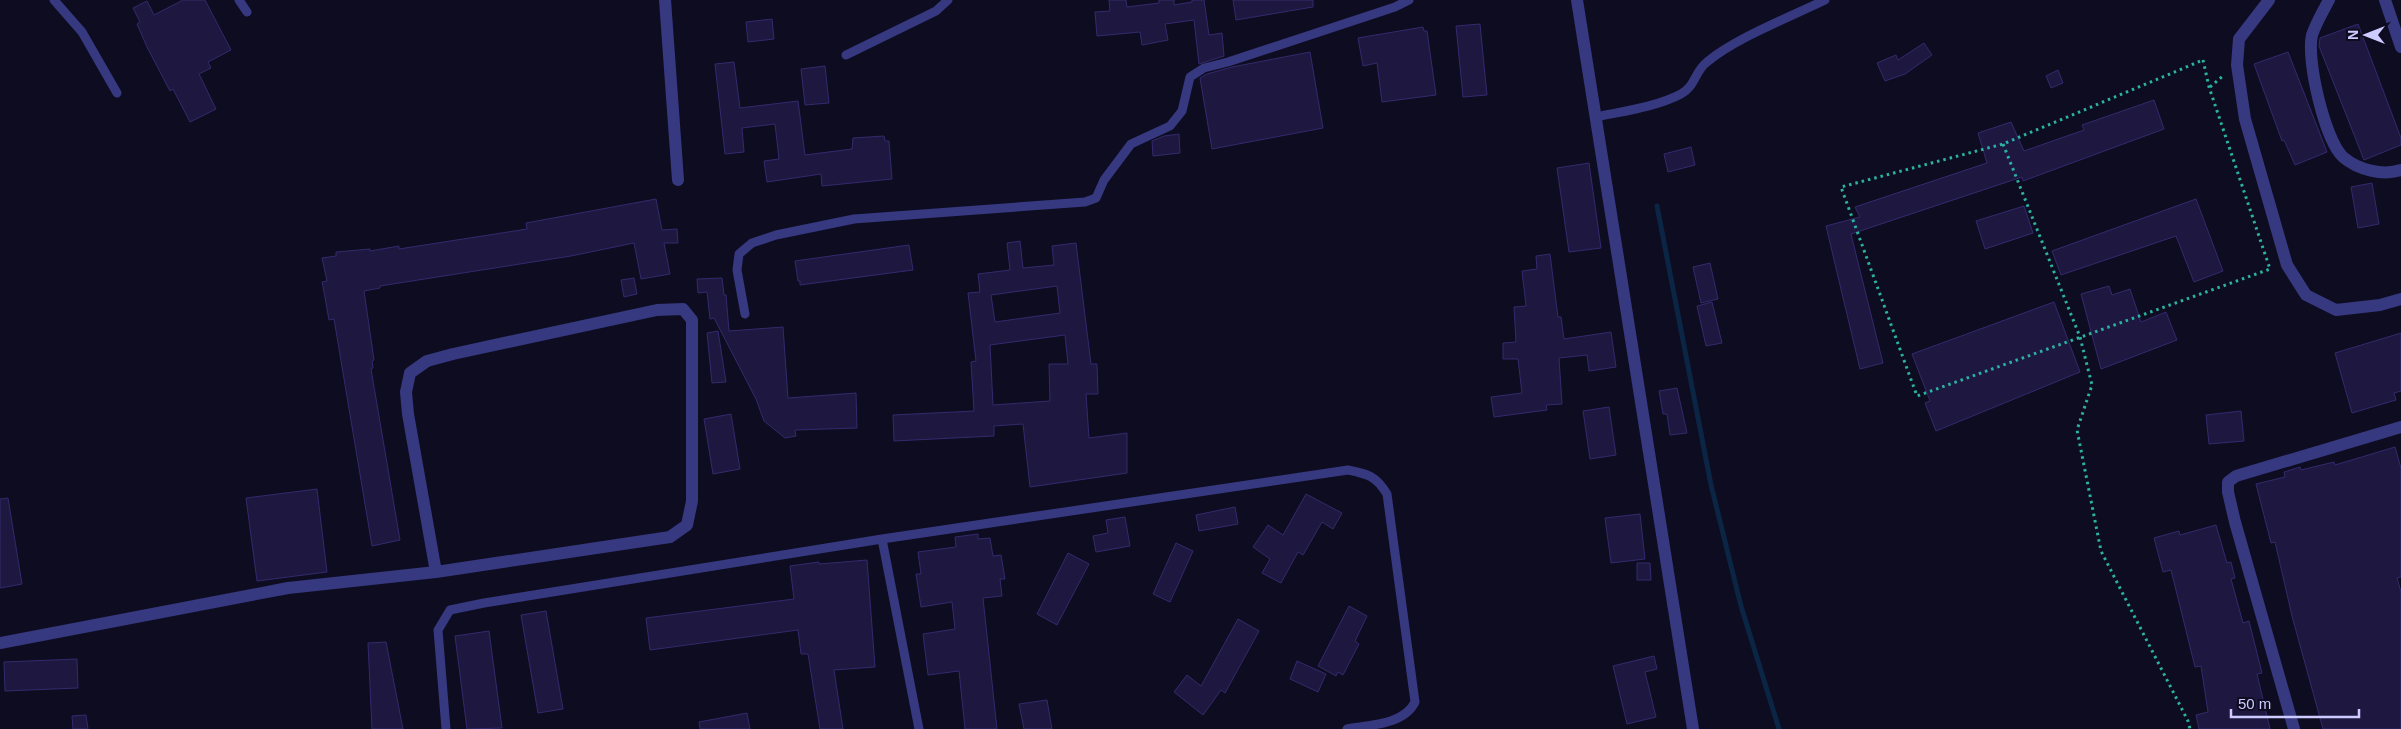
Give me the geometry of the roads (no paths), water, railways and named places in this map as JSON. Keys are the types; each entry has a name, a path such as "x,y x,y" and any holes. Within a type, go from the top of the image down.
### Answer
{"street":[{"path":"665,0 678,180"},
{"path":"1577,0 1693,729"},
{"path":"2269,0 2239,39 2237,65 2245,119 2287,265 2306,295 2336,310 2380,305 2401,299"},
{"path":"2329,0 2312,35 2311,54 2314,82 2331,139 2343,157 2361,166 2377,172 2401,170"},
{"path":"2385,0 2401,47"},
{"path":"0,643 288,588 436,572 670,536 687,525 692,501 692,320 683,309 656,310 453,354 428,361 410,373 406,392 408,414 436,572"},
{"path":"2294,729 2235,522 2228,492 2228,482 2236,476 2401,427"}],"lane":[{"path":"54,0 82,32 117,93"},
{"path":"239,0 246,12"},
{"path":"846,55 936,11 948,0"},
{"path":"745,314 737,270 739,254 752,243 776,235 854,219 1067,204 1085,202 1096,198 1104,180 1131,144 1170,126 1182,111 1190,77 1204,68 1228,62 1395,7 1409,0"},
{"path":"1596,117 1658,102 1682,93 1692,85 1705,63 1726,49 1825,0"},
{"path":"446,729 438,630 450,610 882,539 1348,470 1366,474 1380,481 1387,494 1415,702 1411,711 1402,717 1347,729"},
{"path":"882,539 919,729"}],"waterway":[{"path":"1657,206 1711,485 1741,606 1779,729"}]}
